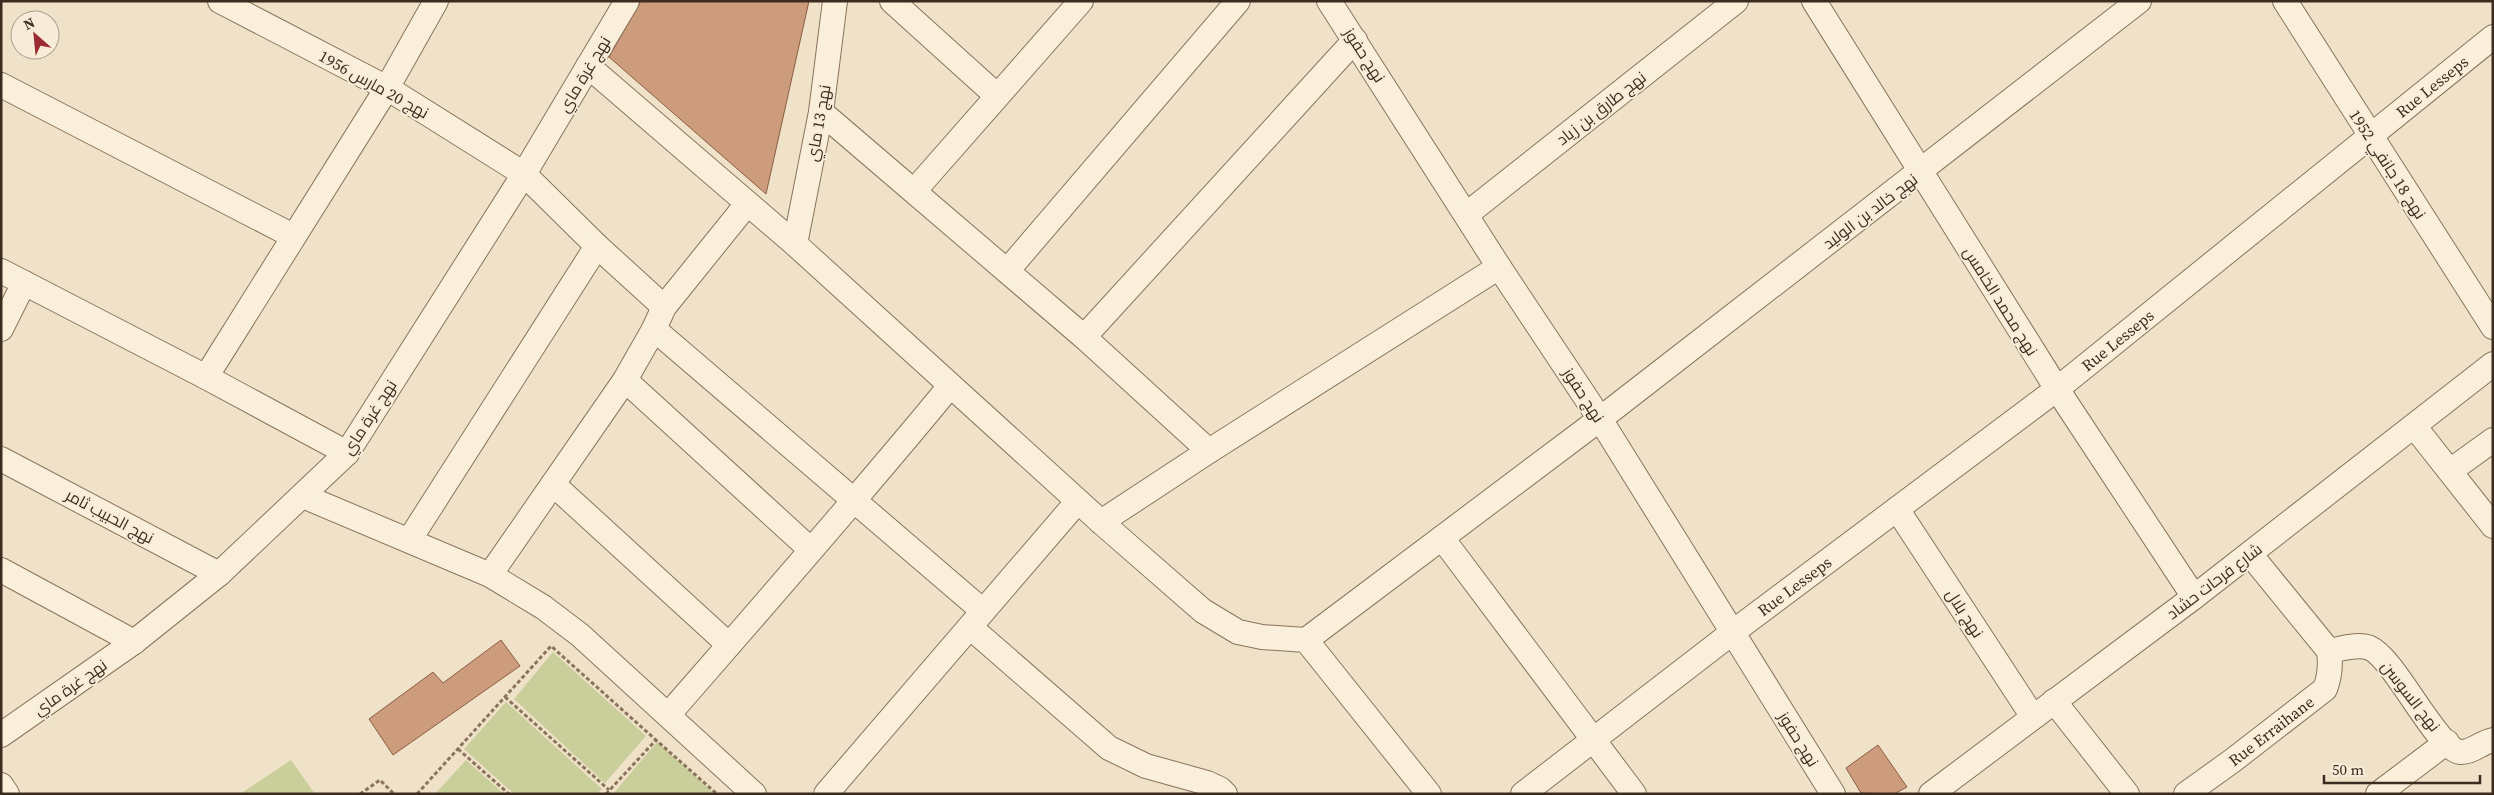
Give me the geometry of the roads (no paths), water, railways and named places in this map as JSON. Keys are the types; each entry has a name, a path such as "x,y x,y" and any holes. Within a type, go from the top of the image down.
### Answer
{"street":[{"name":"نهج 20 مارس 1956","path":"220,1 387,88 524,174 597,246 664,307"},
{"path":"206,377 387,88 436,1"},
{"name":"نهج غرة ماي","path":"1,735 134,642 219,574 347,454 524,174 627,1"},
{"name":"نهج 13 ماي","path":"795,244 821,112 835,1"},
{"path":"892,1 996,96"},
{"path":"1007,271 1238,1"},
{"name":"نهج حفوز","path":"1329,1 1467,214 1499,267 1600,419 1833,794"},
{"name":"نهج طارق بن زياد","path":"1467,214 1736,1"},
{"name":"نهج محمد الخامس","path":"1814,1 2057,390 2194,597"},
{"name":"نهج خالد بن الوليد","path":"1306,640 1600,419 2139,1"},
{"name":"نهج 18 جانفي 1952","path":"2285,1 2493,327"},
{"path":"915,190 1074,4"},
{"name":"Rue Lesseps","path":"1523,794 1733,632 2057,390 2493,37"},
{"path":"1084,337 1355,40"},
{"path":"588,66 795,244 1101,522 1203,611 1238,632 1262,637 1306,640 1429,794"},
{"path":"1,85 293,236"},
{"path":"821,112 915,190 1084,337 1209,451"},
{"path":"490,574 625,380 654,329 664,307 747,204"},
{"path":"410,539 597,246"},
{"path":"1101,522 1209,451 1499,267"},
{"path":"1,271 206,377 347,454"},
{"path":"1,329 24,283"},
{"path":"654,329 854,503 1109,748 1146,766 1207,783 1220,789 1225,794"},
{"name":"شارع فرحات حشاد","path":"1931,794 2194,597 2493,364"},
{"path":"625,380 810,549"},
{"path":"668,715 810,549 854,503 950,386"},
{"path":"2414,426 2493,526"},
{"path":"2450,471 2493,440"},
{"name":"نهج الحبيب ثامر","path":"1,459 219,574"},
{"path":"553,484 729,645"},
{"path":"303,496 410,539 490,574 543,607 580,635 754,794"},
{"path":"826,794 1078,501"},
{"name":"نهج بلال","path":"1897,509 2033,717"},
{"path":"1442,538 1634,794"},
{"path":"2250,554 2328,651"},
{"path":"1,570 134,642"},
{"name":"نهج السوسن","path":"2328,651 2363,646 2376,652 2454,750 2466,751 2493,740"},
{"name":"Rue Erraihane","path":"2186,794 2240,756 2324,690 2329,677 2331,662 2328,651"},
{"path":"2054,701 2127,794"},
{"path":"2378,794 2447,742"},
{"path":"1,785 7,794"}]}
